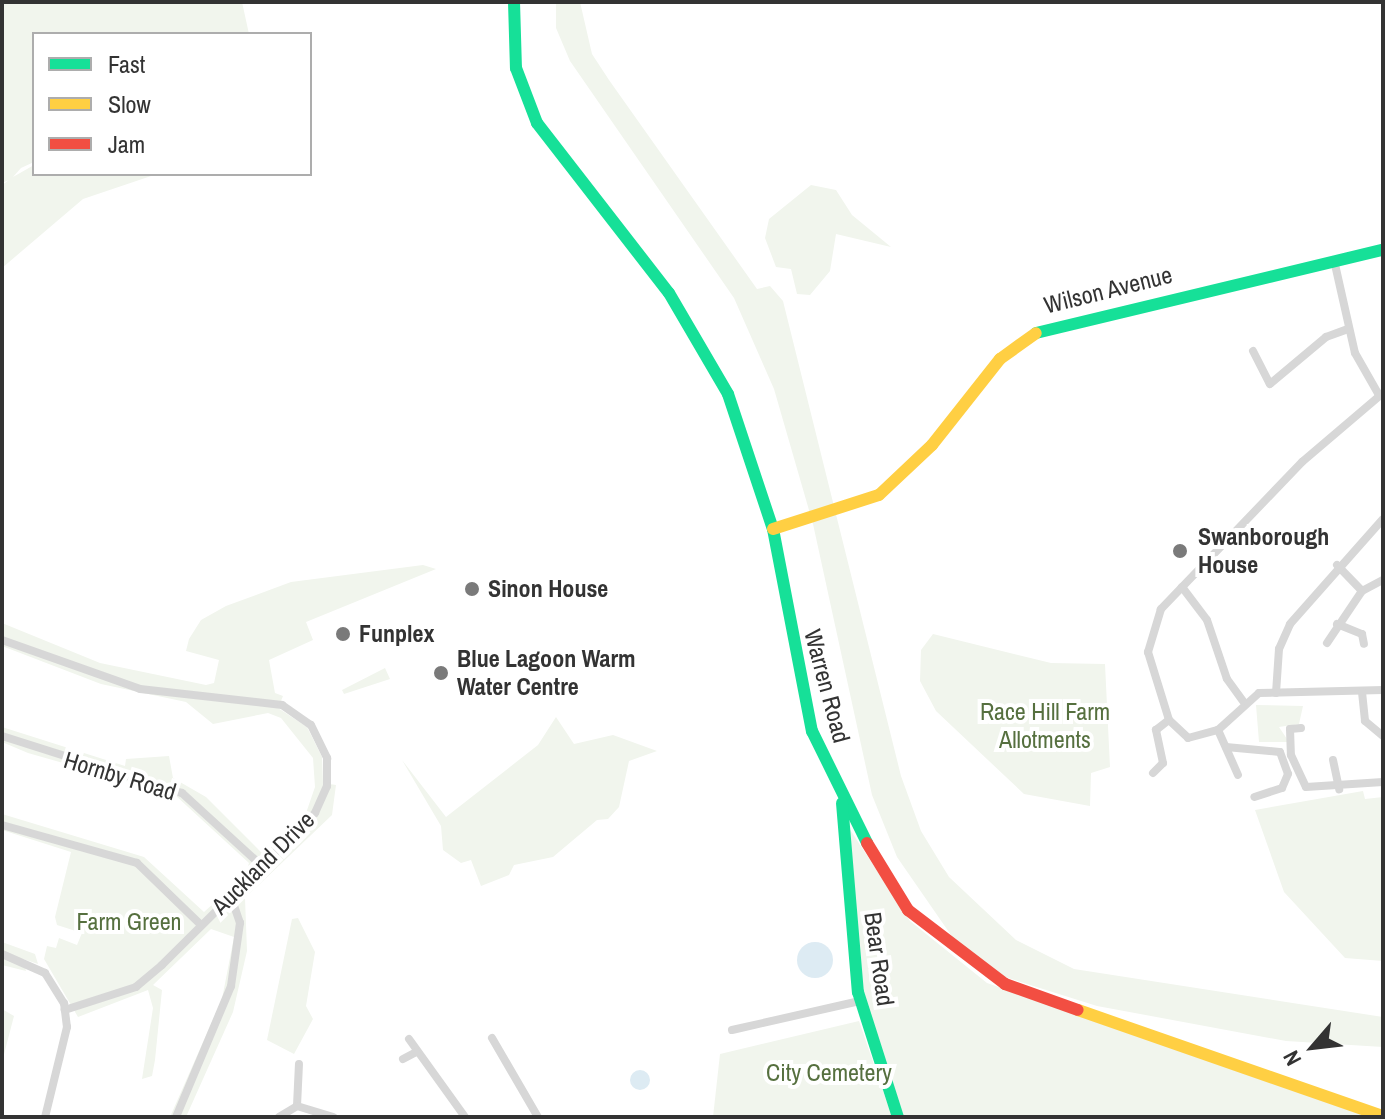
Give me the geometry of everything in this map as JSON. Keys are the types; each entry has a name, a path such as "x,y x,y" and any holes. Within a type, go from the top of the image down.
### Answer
{"street":[{"name":"Warren Road","path":"514,2 514,52 530,109 626,231 709,356 744,432 773,529 796,674 842,803 908,910 991,977 1383,1116"},
{"name":"Wilson Avenue","path":"773,529 856,507 888,488 995,365 1034,332 1383,250"},
{"path":"1334,260 1348,329 1381,394 1319,445 1182,587 1148,638 1169,720 1188,738 1218,730 1243,701 1276,693 1383,690"},
{"path":"1253,351 1266,387 1326,337 1348,329"},
{"path":"1276,693 1284,635 1337,565 1383,519"},
{"path":"1337,565 1362,591"},
{"path":"1327,643 1362,591 1383,580"},
{"path":"1182,587 1207,620 1227,679 1243,701"},
{"path":"1337,624 1362,634"},
{"path":"1362,634 1371,628"},
{"path":"1362,634 1364,644"},
{"name":"Auckland Drive","path":"2,640 116,683 279,704 307,720 327,758 325,793 231,897 136,987 65,1010"},
{"path":"1362,692 1365,721 1383,736"},
{"path":"1153,773 1163,763 1156,730 1169,720"},
{"path":"1301,728 1286,729 1303,784 1339,789 1383,782"},
{"path":"1218,730 1238,775"},
{"name":"Hornby Road","path":"2,736 182,793 262,866"},
{"path":"1226,747 1280,752 1288,774 1282,788 1254,797"},
{"path":"1333,760 1339,789"},
{"name":"Bear Road","path":"842,803 860,1001 898,1117"},
{"path":"2,825 137,863 201,925"},
{"path":"176,1117 231,986 240,918 231,897"},
{"path":"2,954 49,977 65,1010 45,1117"},
{"path":"732,1030 860,1001"},
{"path":"492,1038 538,1117"},
{"path":"409,1039 465,1117"},
{"path":"403,1059 416,1052"},
{"path":"297,1106 302,1069"},
{"path":"279,1117 297,1106 333,1117"}],"green space":[{"path":"2,2 242,2 249,32 32,32 32,163 21,168 13,177 32,166 32,176 151,176 83,199 2,268 2,185 9,180 2,183"},
{"path":"556,2 580,2 592,54 609,80 757,289 770,286 783,301 901,776 921,831 949,877 1016,940 1074,969 1383,1017 1383,1047 1286,1041 1097,1006 1005,977 953,938 897,857 872,795 813,524 774,389 734,298 570,61 556,28"},
{"path":"811,185 836,190 852,215 891,247 836,234 830,271 810,295 797,294 791,269 776,267 765,238 769,219"},
{"name":"Farm Green","path":"423,565 436,569 306,622 313,640 269,660 275,693 283,696 278,708 307,727 322,757 323,783 336,785 332,815 245,898 247,951 233,1012 186,1117 170,1117 222,999 234,937 211,929 153,985 162,990 155,1060 152,1076 142,1079 153,1008 148,990 78,1017 44,959 47,946 56,948 59,938 77,945 82,933 57,925 55,917 71,852 2,830 2,814 144,857 204,912 245,875 249,863 175,795 28,753 2,742 2,727 125,766 126,759 169,756 173,778 206,797 263,854 305,816 315,787 313,758 281,718 268,713 213,724 186,702 101,684 2,646 2,623 100,663 206,685 214,683 219,660 186,651 189,639 201,620 226,606 291,582"},
{"name":"Race Hill Farm Allotments","path":"933,634 1051,663 1105,664 1110,767 1091,773 1090,806 1024,794 936,711 920,681 921,650"},
{"path":"385,668 390,679 344,694 342,690"},
{"path":"1256,705 1303,706 1299,724 1279,727 1289,742 1259,742"},
{"path":"556,717 574,744 613,735 657,751 629,761 619,807 608,819 597,820 553,857 514,865 509,875 481,886 471,860 461,863 443,850 441,826 402,760 446,817 538,745"},
{"path":"1363,791 1365,799 1383,797 1383,961 1345,958 1284,892 1255,810"},
{"path":"847,825 910,921 987,983 1370,1117 904,1117 862,990"},
{"path":"298,918 315,952 306,1006 313,1019 294,1054 267,1040 292,919"},
{"path":"2,942 35,954 38,964 23,959 26,971 2,965"},
{"path":"2,1009 14,1016 2,1062"},
{"name":"City Cemetery","path":"859,1021 892,1117 713,1117 720,1054"}],"shaded area":[{"path":"815,942 828,947 833,960 828,973 815,978 802,973 797,960 802,947"},
{"path":"640,1070 647,1073 650,1080 647,1087 640,1090 633,1087 630,1080 633,1073"}],"traffic: fast":[{"path":"514,2 516,68 537,123 669,293 728,394 773,529 812,731 867,843"},
{"path":"1036,333 1383,250"},
{"path":"842,803 858,992 898,1117"}],"traffic: slow":[{"path":"773,529 879,495 932,445 1000,359 1036,333"},
{"path":"1078,1010 1383,1116"}],"traffic: jam":[{"path":"867,843 908,910 1005,984 1078,1010"}],"place":[{"name":"Swanborough House","path":"1180,551"},
{"name":"Sinon House","path":"472,589"},
{"name":"Funplex","path":"343,634"},
{"name":"Blue Lagoon Warm Water Centre","path":"441,673"}]}
